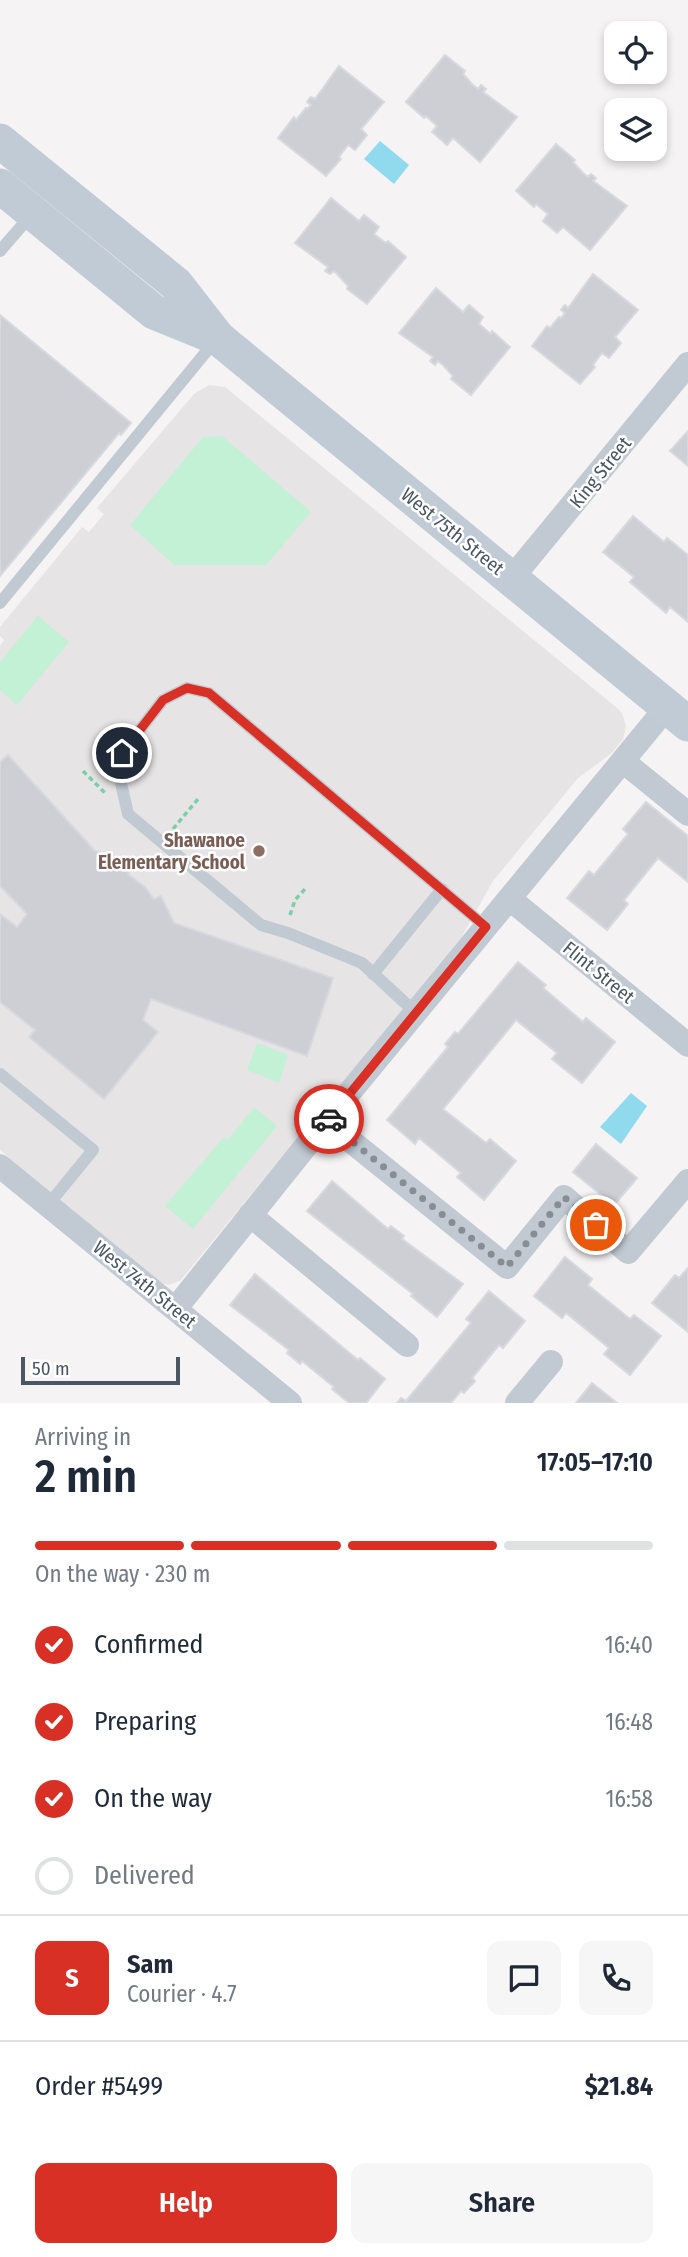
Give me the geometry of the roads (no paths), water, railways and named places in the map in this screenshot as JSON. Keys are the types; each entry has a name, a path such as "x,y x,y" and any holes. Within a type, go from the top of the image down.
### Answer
{"main road":[{"name":"West 75th Street","path":"0,141 176,284 218,338 678,715"},
{"name":"West 75th Street","path":"0,186 154,312 218,338"}],"street":[{"name":"King Street","path":"511,579 688,364"},
{"path":"176,1308 624,761 678,715"},
{"path":"624,761 688,814"},
{"name":"Flint Street","path":"510,899 688,1045"},
{"path":"327,1121 507,1267 564,1197 628,1252 688,1181"},
{"name":"West 74th Street","path":"0,1166 290,1403"},
{"path":"250,1215 407,1345"},
{"path":"517,1403 551,1362"}],"lane":[{"path":"0,251 33,214"},
{"path":"0,603 218,338"},
{"path":"416,1013 362,963 261,925 128,814 121,783 122,753 163,700 187,688 209,693 486,927"},
{"path":"373,974 442,889"},
{"path":"0,1074 93,1150 48,1205"}],"water":[{"path":"380,141 409,165 394,184 364,159"},
{"path":"631,1093 647,1106 621,1144 600,1127"}],"place":[{"name":"Shawanoe Elementary School","path":"259,851"}]}
